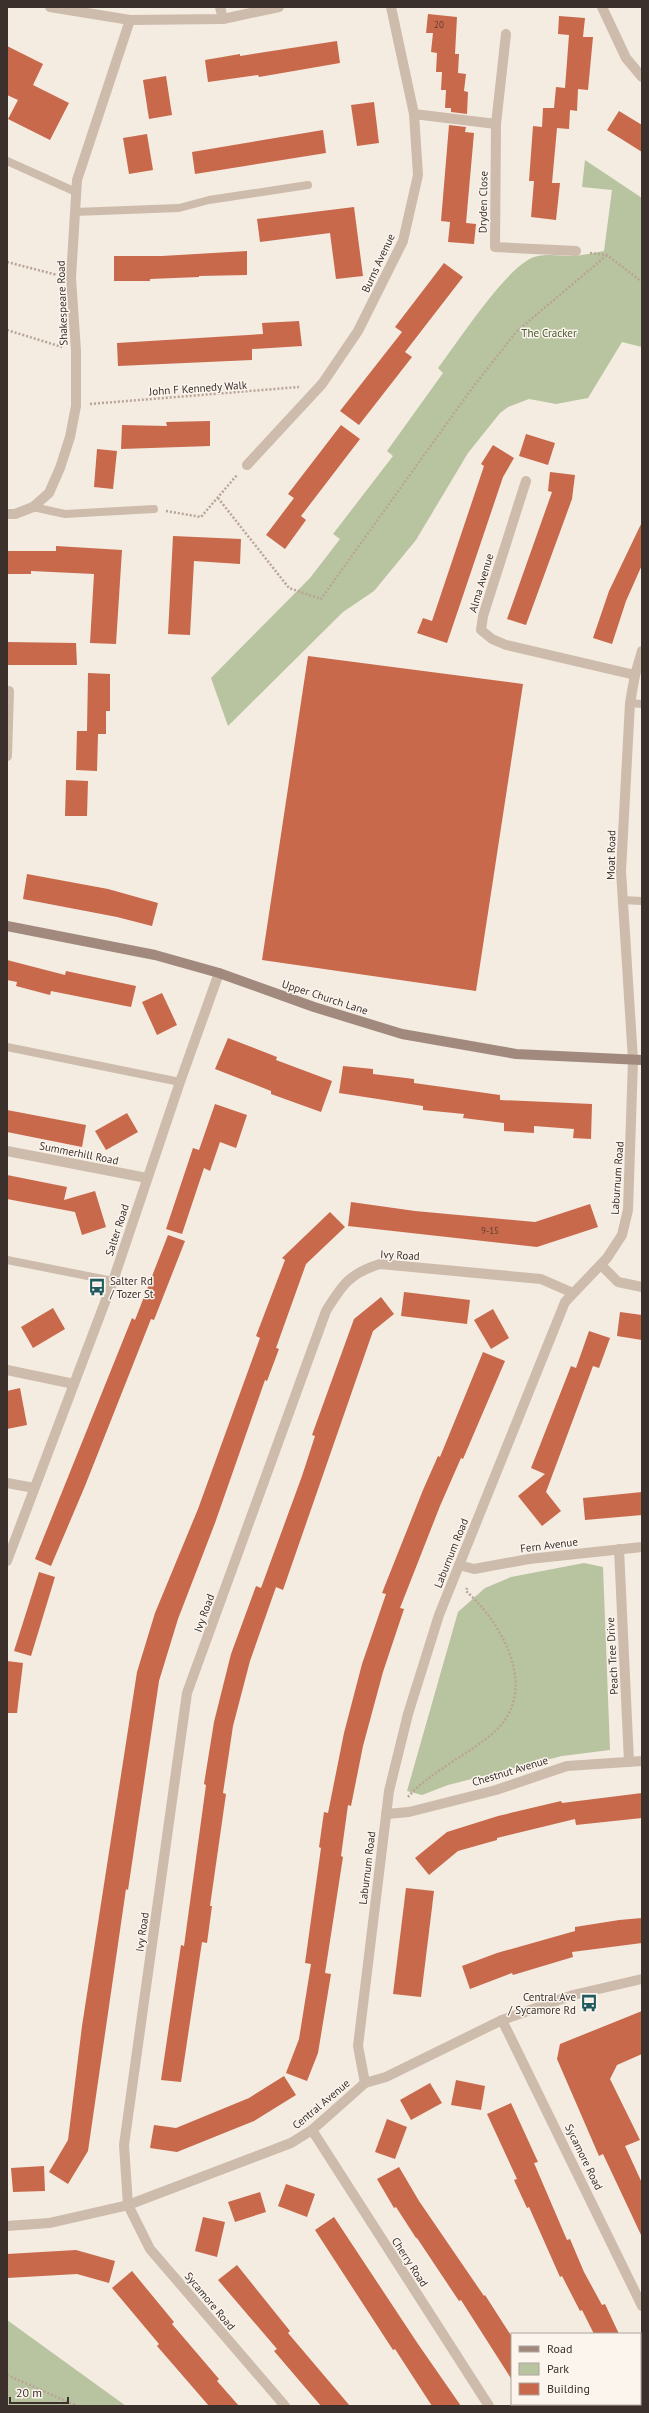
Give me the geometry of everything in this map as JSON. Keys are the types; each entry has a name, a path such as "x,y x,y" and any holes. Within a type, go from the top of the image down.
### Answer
{"main road":[{"name":"Upper Church Lane","path":"7,926 155,955 220,973 314,1007 402,1034 516,1054 638,1060"}],"street":[{"path":"50,7 130,20 223,19 279,7"},
{"path":"220,7 223,19"},
{"name":"Burns Avenue","path":"247,464 322,384 358,331 403,241 418,175 414,114 391,7"},
{"path":"602,7 626,58 642,77"},
{"name":"Shakespeare Road","path":"7,514 15,514 33,507 49,493 60,468 76,406 76,351 71,278 77,180 130,20"},
{"name":"Dryden Close","path":"506,34 496,124 495,247 576,251"},
{"path":"414,114 496,124"},
{"name":"Alma Avenue","path":"526,481 483,616 481,630 492,639 506,645 635,675"},
{"name":"Moat Road","path":"638,1060 621,871 630,703 635,675 642,651"},
{"path":"7,756 10,691"},
{"name":"Salter Road","path":"7,1561 113,1281 180,1082 220,973"},
{"name":"Laburnum Road","path":"365,2083 358,2046 389,1791 408,1714 439,1615 565,1302 601,1265 622,1235 628,1210 638,1060"},
{"name":"Summerhill Road","path":"7,1151 147,1178"},
{"name":"Ivy Road","path":"128,2205 124,2145 188,1693 326,1311 348,1278 364,1269 380,1264 541,1279 573,1293"},
{"path":"601,1265 618,1282 642,1287"},
{"path":"7,1370 74,1384"},
{"path":"7,1483 34,1488"},
{"name":"Fern Avenue","path":"459,1565 474,1569 529,1559 642,1547"},
{"name":"Peach Tree Drive","path":"619,1549 629,1762"},
{"name":"Chestnut Avenue","path":"386,1814 409,1812 496,1790 567,1766 642,1761"},
{"name":"Central Avenue","path":"7,2226 49,2223 128,2205 291,2143 312,2130 365,2083 386,2077 502,2020 573,1995 642,1979"},
{"name":"Sycamore Road","path":"502,2020 642,2306"},
{"name":"Cherry Road","path":"312,2130 488,2406"},
{"name":"Sycamore Road","path":"128,2205 150,2249 285,2406"}],"lane":[{"path":"7,161 76,192"},
{"path":"75,212 179,208 209,200 308,185"},
{"path":"33,507 65,514 154,509"},
{"path":"630,703 642,704"},
{"path":"623,900 642,901"},
{"path":"7,1047 180,1082"},
{"path":"7,1260 113,1281"}],"path":[{"path":"576,251 607,256 642,282"},
{"path":"218,498 289,588 320,599 470,391 516,332 607,256"},
{"path":"7,262 71,278"},
{"path":"7,330 76,351"},
{"name":"John F Kennedy Walk","path":"76,406 279,390 322,384"},
{"path":"154,509 201,517 247,464"},
{"path":"409,1812 408,1796 494,1732 506,1718 516,1686 515,1670 508,1646 498,1627 466,1591 474,1569"},
{"path":"7,2374 77,2406"}],"green space":[{"name":"The Cracker","path":"585,160 642,198 642,347 622,342 588,398 556,404 529,399 508,407 500,413 468,453 416,540 374,591 343,612 228,726 211,678 310,578 340,539 333,534 393,456 387,451 443,373 438,368 483,306 510,275 534,257 549,255 573,256 604,251 612,190 582,187"},
{"path":"584,1563 603,1567 610,1750 562,1756 448,1785 422,1795 407,1791 458,1612 485,1588 511,1577"},
{"path":"7,2320 126,2406 7,2406"}],"building":[{"path":"428,14 457,17 455,54 459,54 458,73 466,74 464,91 468,92 467,114 451,112 451,108 445,108 446,90 441,90 442,72 436,72 437,53 431,52 433,33 426,33"},
{"path":"559,16 585,18 583,37 593,37 588,90 578,89 577,111 570,110 569,129 557,128 552,183 560,183 556,220 531,217 534,181 529,181 533,126 542,127 543,108 554,108 556,87 565,88 569,35 558,34"},
{"path":"337,41 340,63 259,77 258,75 208,82 205,60"},
{"path":"7,46 43,64 33,85 69,103 50,140 8,119 18,100 7,95"},
{"path":"166,76 172,115 149,119 143,80"},
{"path":"374,102 379,143 357,146 351,105"},
{"path":"619,111 642,125 642,152 607,130"},
{"path":"449,125 466,127 465,132 474,133 466,223 476,224 474,244 448,242 450,222 441,221"},
{"path":"323,130 326,153 195,174 192,152"},
{"path":"147,134 153,170 129,174 123,138"},
{"path":"354,207 363,276 336,279 330,233 260,242 257,219"},
{"path":"247,251 247,275 150,279 150,281 114,281 114,256 162,256"},
{"path":"444,263 463,277 405,352 412,357 359,425 340,411 402,332 395,327"},
{"path":"299,321 302,346 252,349 252,360 118,366 117,343 263,334 262,323"},
{"path":"210,421 210,446 121,449 122,425 167,426 166,422"},
{"path":"341,425 360,439 301,516 306,520 285,549 266,535 294,498 288,494"},
{"path":"526,434 555,443 548,465 519,456"},
{"path":"493,445 514,458 503,477 447,643 417,633 423,618 432,621 484,466 481,464"},
{"path":"97,449 117,451 113,489 94,487"},
{"path":"550,472 575,475 572,499 526,625 507,619 552,492 548,491"},
{"path":"642,522 642,565 626,601 612,644 593,638 609,591"},
{"path":"173,536 241,539 240,564 194,561 190,635 168,634"},
{"path":"56,546 122,550 116,644 90,643 94,574 31,571 31,574 7,574 7,551 56,551"},
{"path":"7,642 76,643 77,665 7,665"},
{"path":"308,656 523,684 476,991 262,960"},
{"path":"88,673 110,674 110,711 106,711 106,734 98,734 97,771 76,770 77,731 87,731"},
{"path":"66,780 88,781 87,816 65,816"},
{"path":"27,874 108,889 158,903 152,926 117,917 23,899"},
{"path":"7,960 65,975 66,971 136,986 131,1007 51,991 50,995 16,986 17,982 7,980"},
{"path":"162,993 177,1025 157,1035 142,1002"},
{"path":"228,1038 277,1057 276,1060 332,1081 321,1112 271,1094 271,1091 215,1069"},
{"path":"343,1066 373,1069 373,1074 414,1079 414,1083 500,1095 500,1100 592,1104 591,1139 573,1138 574,1129 534,1126 534,1133 504,1131 504,1123 463,1118 464,1114 423,1110 423,1106 339,1093"},
{"path":"215,1104 247,1115 236,1148 220,1142 210,1171 204,1168 182,1234 166,1229 193,1148 199,1150"},
{"path":"7,1110 86,1125 82,1147 7,1132"},
{"path":"127,1113 138,1132 106,1150 95,1131"},
{"path":"7,1175 67,1187 64,1200 95,1191 106,1227 82,1235 75,1212 7,1199"},
{"path":"351,1202 415,1211 535,1222 590,1204 598,1227 537,1247 348,1226"},
{"path":"330,1212 345,1227 306,1264 276,1348 279,1349 267,1381 265,1380 215,1523 178,1619 159,1681 128,1890 126,1889 88,2151 68,2184 49,2172 68,2140 82,2026 137,1672 155,1613 198,1509 260,1338 256,1336 285,1260 282,1258"},
{"path":"168,1235 185,1241 154,1320 151,1319 85,1486 51,1566 35,1559 132,1318 135,1320"},
{"path":"404,1292 470,1300 467,1324 401,1316"},
{"path":"381,1297 394,1314 373,1331 283,1590 276,1587 250,1661 233,1726 223,1793 226,1794 210,1906 212,1906 207,1943 202,1942 181,2082 161,2080 181,1945 184,1946 206,1785 204,1784 214,1722 231,1654 256,1586 261,1588 302,1476 315,1436 312,1435 354,1319"},
{"path":"53,1308 65,1329 33,1348 21,1327"},
{"path":"493,1309 509,1338 491,1349 474,1320"},
{"path":"620,1312 642,1315 642,1340 617,1336"},
{"path":"589,1331 610,1338 599,1368 593,1366 546,1492 561,1511 542,1526 518,1496 545,1474 531,1468 571,1366 576,1368"},
{"path":"483,1352 505,1361 463,1459 461,1458 440,1506 400,1608 404,1609 383,1672 363,1746 351,1806 348,1805 341,1856 343,1857 325,1973 331,1974 318,2053 307,2081 286,2073 299,2039 311,1964 305,1963 321,1848 319,1847 324,1812 328,1813 344,1733 362,1664 386,1594 382,1593 423,1490 438,1456 440,1457"},
{"path":"20,1388 27,1425 7,1429 7,1391"},
{"path":"642,1492 642,1515 585,1520 583,1498"},
{"path":"39,1572 55,1577 31,1656 14,1651"},
{"path":"7,1661 23,1663 17,1713 7,1713"},
{"path":"642,1793 642,1818 576,1825 575,1819 497,1838 497,1840 458,1851 429,1875 415,1858 447,1832 498,1816 561,1801 562,1803"},
{"path":"406,1888 434,1891 421,1997 393,1994"},
{"path":"642,1918 642,1943 572,1952 573,1957 513,1975 512,1973 470,1989 462,1966 497,1953 575,1931 575,1927"},
{"path":"642,2011 642,2054 617,2065 610,2079 640,2140 625,2146 642,2183 642,2237 603,2154 599,2156 557,2059 560,2044"},
{"path":"284,2076 296,2095 254,2121 177,2152 150,2148 154,2125 176,2128 249,2098"},
{"path":"456,2080 485,2086 481,2110 451,2105"},
{"path":"430,2083 442,2103 411,2120 400,2100"},
{"path":"511,2103 538,2162 534,2163 567,2240 570,2239 584,2272 602,2305 605,2304 619,2333 594,2333 582,2310 580,2311 562,2276 560,2277 529,2207 527,2208 514,2180 517,2179 487,2114"},
{"path":"387,2119 407,2127 395,2159 375,2152"},
{"path":"44,2166 45,2191 13,2192 11,2168"},
{"path":"399,2167 419,2201 484,2296 485,2295 511,2335 511,2378 461,2300 459,2301 396,2207 394,2208 377,2179"},
{"path":"286,2184 315,2194 307,2217 278,2206"},
{"path":"260,2192 266,2212 235,2222 228,2202"},
{"path":"203,2217 225,2222 217,2257 195,2251"},
{"path":"334,2217 461,2406 432,2406 395,2349 393,2350 315,2230"},
{"path":"76,2250 115,2261 109,2283 77,2274 7,2278 7,2254"},
{"path":"237,2265 290,2331 288,2333 350,2406 321,2406 274,2351 277,2349 218,2280"},
{"path":"132,2271 174,2322 172,2324 219,2379 217,2381 239,2406 209,2406 157,2346 159,2344 112,2288"}],"place":[{"name":"Salter Rd / Tozer St","path":"97,1287"},
{"name":"Central Ave / Sycamore Rd","path":"589,2003"}]}
